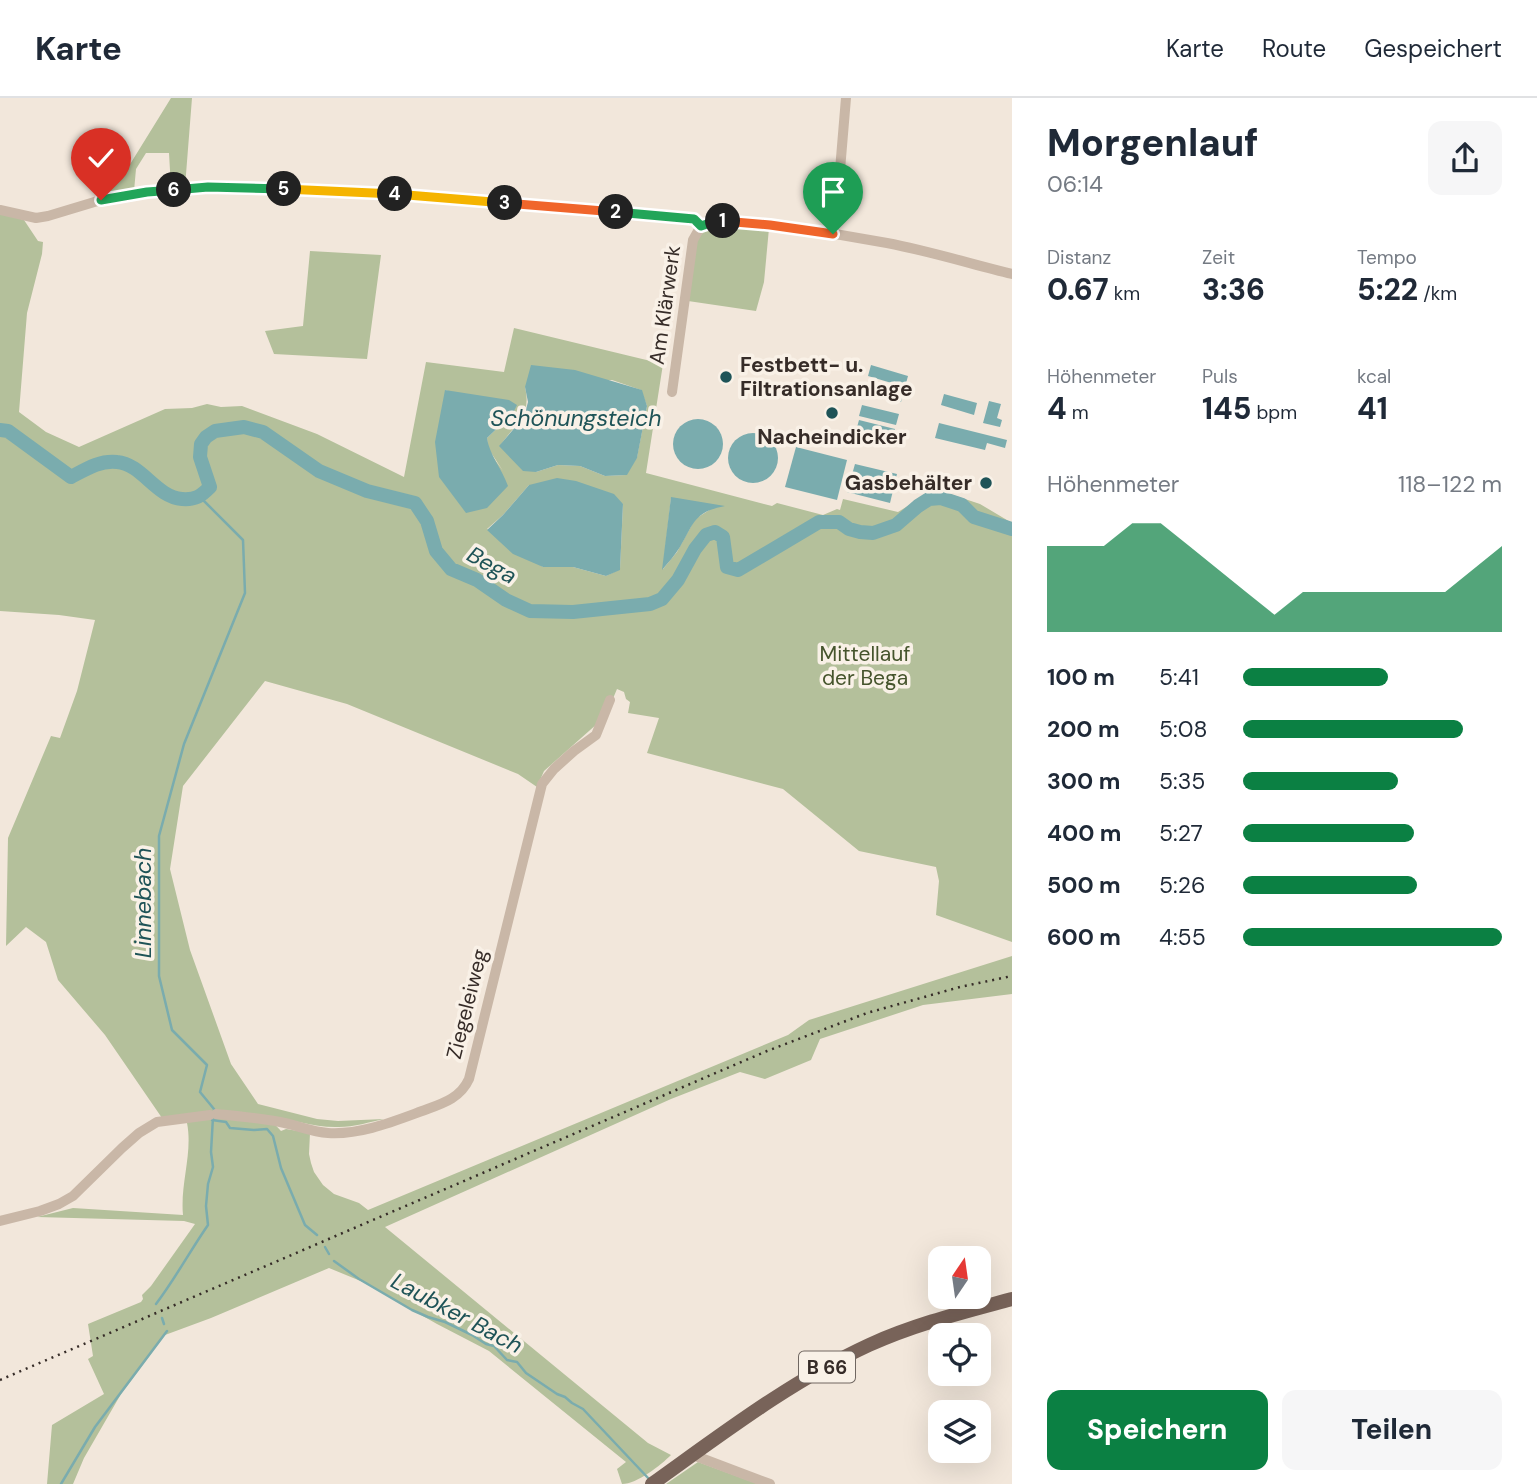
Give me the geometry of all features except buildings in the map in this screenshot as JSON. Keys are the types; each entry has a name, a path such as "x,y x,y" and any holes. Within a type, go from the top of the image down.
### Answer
{"main road":[{"name":"B 66","path":"658,1480 740,1420 869,1345 939,1319 1012,1299"}],"street":[{"path":"833,234 846,98"},
{"path":"0,210 36,218 101,200 147,192 208,187 391,194 694,219 701,226 727,221 770,225 889,243 1012,274"},
{"name":"Am Klärwerk","path":"672,392 693,240 701,226"},
{"name":"Ziegeleiweg","path":"0,1220 40,1211 73,1196 139,1133 158,1122 213,1115 246,1116 321,1132 348,1132 396,1121 454,1098 465,1088 469,1079 542,784 554,769 596,735 610,700"},
{"path":"693,1455 770,1484"}],"green space":[{"path":"171,98 192,98 185,187 171,188 169,153 146,153 136,169 134,191 100,197 124,174"},
{"name":"Mittellauf der Bega","path":"0,213 24,220 38,241 43,242 27,313 19,412 46,432 79,447 165,409 192,408 207,404 221,407 242,406 317,434 404,477 426,362 504,372 514,328 663,364 646,473 772,506 777,503 823,515 840,510 843,499 898,512 932,491 947,493 980,504 1012,523 1012,942 936,915 939,881 936,867 859,851 783,789 647,753 659,718 628,713 630,702 624,692 617,689 609,708 598,723 544,771 537,787 518,774 347,704 265,681 183,786 170,869 190,950 231,1064 258,1104 317,1119 384,1119 330,1127 267,1116 281,1131 286,1129 310,1133 311,1163 323,1185 334,1194 359,1203 368,1210 788,1035 809,1020 1012,956 1012,994 923,1005 820,1039 811,1060 765,1079 740,1072 671,1099 385,1227 648,1443 671,1455 641,1477 622,1484 617,1469 626,1462 489,1351 363,1282 329,1268 165,1335 121,1394 84,1458 73,1484 47,1484 52,1425 104,1394 88,1359 93,1356 88,1324 141,1302 142,1295 195,1224 184,1221 37,1217 73,1208 183,1215 188,1134 187,1123 162,1118 105,1035 58,980 46,942 26,927 6,946 8,838 51,736 60,738 77,691 95,620 0,611","holes":["612,380 641,390 647,406 637,457 626,475 605,476 580,466 558,465 536,472 500,446 524,413 527,397 525,387","445,390 513,413 487,438 488,448 503,471","529,485 623,504 620,569 606,576 573,567 543,567 487,529","671,498 711,509 695,519 677,552 663,569"]},
{"path":"715,225 769,228 764,282 756,311 688,301 696,242 704,231"},
{"path":"310,251 381,255 367,359 274,354 265,331 303,326"},
{"path":"698,1462 758,1484 666,1484"}],"water":[{"name":"Schönungsteich","path":"531,365 575,370 642,390 647,406 637,458 627,475 605,476 580,466 558,465 536,472 523,471 499,446 524,417 528,402 525,387"},
{"path":"871,365 908,376 905,387 868,376"},
{"path":"869,381 904,391 901,402 866,393"},
{"name":"Schönungsteich","path":"445,390 509,400 517,405 513,413 487,438 508,486 487,508 466,513 439,477 435,442"},
{"path":"944,394 977,403 974,415 941,405"},
{"path":"989,401 1001,404 997,418 1002,420 1000,427 983,423"},
{"path":"862,405 899,414 896,425 859,416"},
{"path":"698,419 716,426 723,444 716,462 698,469 680,462 673,444 680,426"},
{"path":"859,420 895,429 892,440 856,431"},
{"path":"939,423 1007,440 1005,448 987,443 985,450 935,438"},
{"path":"753,433 771,440 778,458 771,476 753,483 735,476 728,458 735,440"},
{"path":"796,447 847,460 837,500 785,487"},
{"path":"855,464 897,474 890,503 847,492"},
{"name":"Schönungsteich","path":"557,478 576,481 614,494 623,504 620,570 606,576 573,567 543,567 513,554 487,530 529,485"},
{"path":"671,497 725,506 715,508 696,520 662,570"}],"waterway":[{"name":"Bega","path":"0,430 8,431 71,477 99,464 117,462 134,468 164,493 182,499 198,497 210,487 200,457 201,444 206,437 215,431 244,427 263,432 319,471 367,491 415,503 427,521 436,551 451,569 477,580 506,600 530,611 573,612 650,604 662,599 678,580 706,535 715,532 723,537 727,567 738,570 819,522 839,522 849,529 873,533 896,525 929,499 941,498 962,505 974,517 1012,529"},
{"name":"Linnebach","path":"200,497 243,540 245,593 184,744 159,836 159,976 172,1030 207,1065 200,1092 214,1111"},
{"name":"Linnebach","path":"156,1304 208,1225 206,1206 213,1167 213,1117"},
{"name":"Laubker Bach","path":"212,1120 226,1122 230,1128 267,1129 273,1136 281,1168 305,1225 317,1235"},
{"name":"Laubker Bach","path":"325,1247 329,1254"},
{"name":"Laubker Bach","path":"334,1261 412,1310 445,1322 494,1346 507,1360 517,1362 526,1373 583,1409 649,1479"},
{"name":"Linnebach","path":"162,1318 164,1324"},
{"name":"Linnebach","path":"61,1484 95,1427 167,1331"}],"railway":[{"path":"0,1380 767,1051 867,1013 960,987 1012,976"}],"place":[{"name":"Festbett- u. Filtrationsanlage","path":"726,377"},
{"name":"Nacheindicker","path":"832,413"},
{"name":"Gasbehälter","path":"986,483"}],"route":[{"path":"101,200 147,192 208,187 391,194 694,219 701,226 727,221 833,234"}]}
